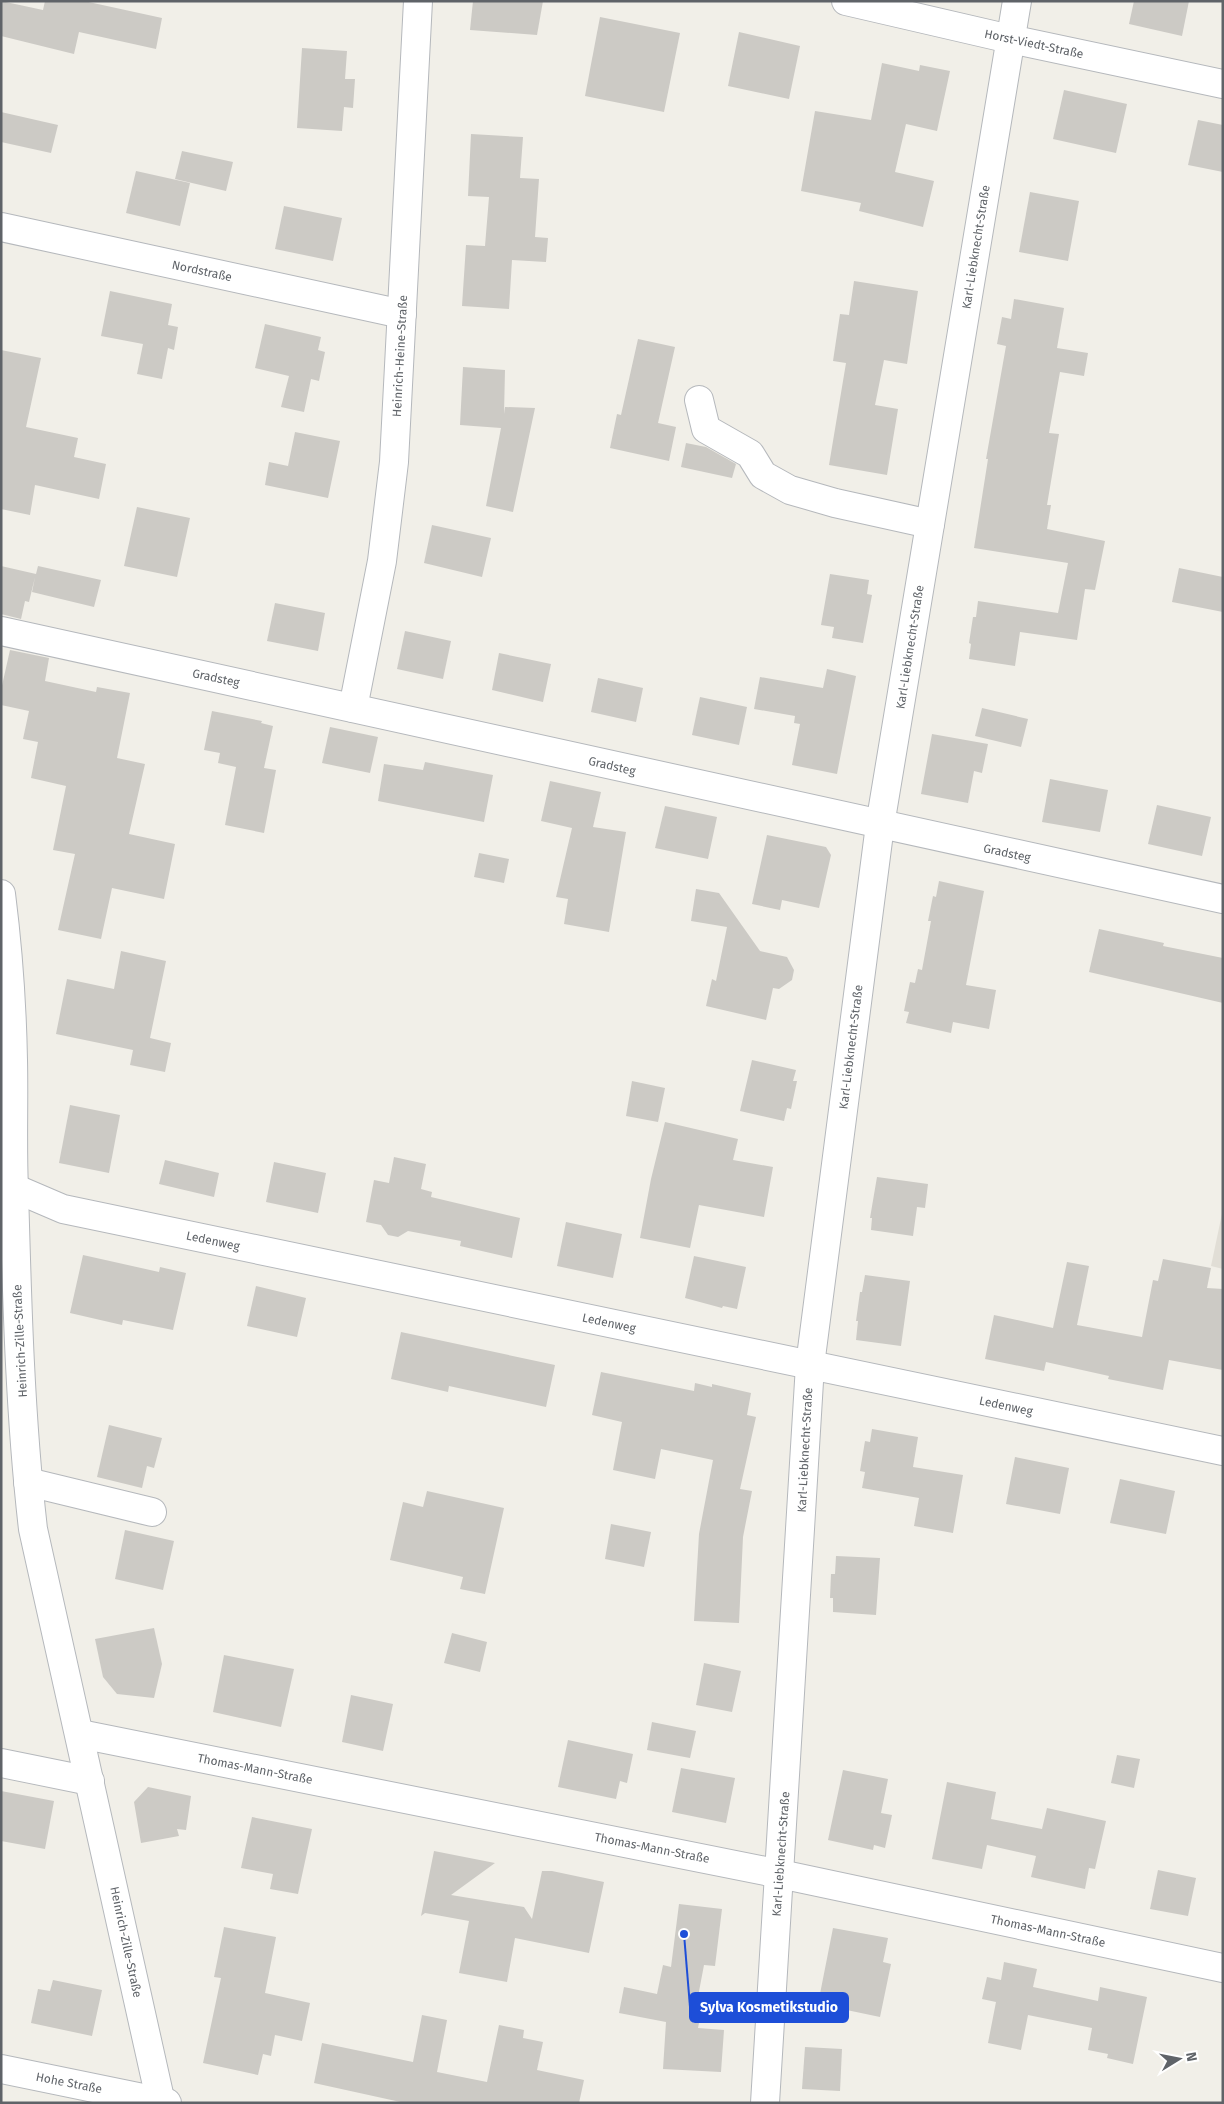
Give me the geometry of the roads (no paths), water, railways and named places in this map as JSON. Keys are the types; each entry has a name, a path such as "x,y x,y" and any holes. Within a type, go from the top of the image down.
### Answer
{"street":[{"name":"Heinrich-Heine-Straße","path":"353,708 383,552 394,462 418,1"},
{"name":"Horst-Viedt-Straße","path":"846,1 1010,39 1223,84"},
{"name":"Karl-Liebknecht-Straße","path":"764,2103 780,1874 810,1364 880,825 1017,1"},
{"name":"Nordstraße","path":"1,227 402,314"},
{"path":"699,400 706,429 750,454 763,475 790,490 835,503 930,524"},
{"name":"Gradsteg","path":"1,630 1223,899"},
{"name":"Heinrich-Zille-Straße","path":"1,894 8,952 13,1060 7,1183 33,1529 163,2102"},
{"name":"Ledenweg","path":"7,1183 63,1209 1223,1451"},
{"path":"28,1482 152,1512"},
{"name":"Thomas-Mann-Straße","path":"80,1734 780,1874 1223,1968"},
{"path":"1,1763 90,1781"},
{"name":"Hohe Straße","path":"1,2069 163,2102"}],"place":[{"name":"Sylva Kosmetikstudio","path":"684,1934"}]}
